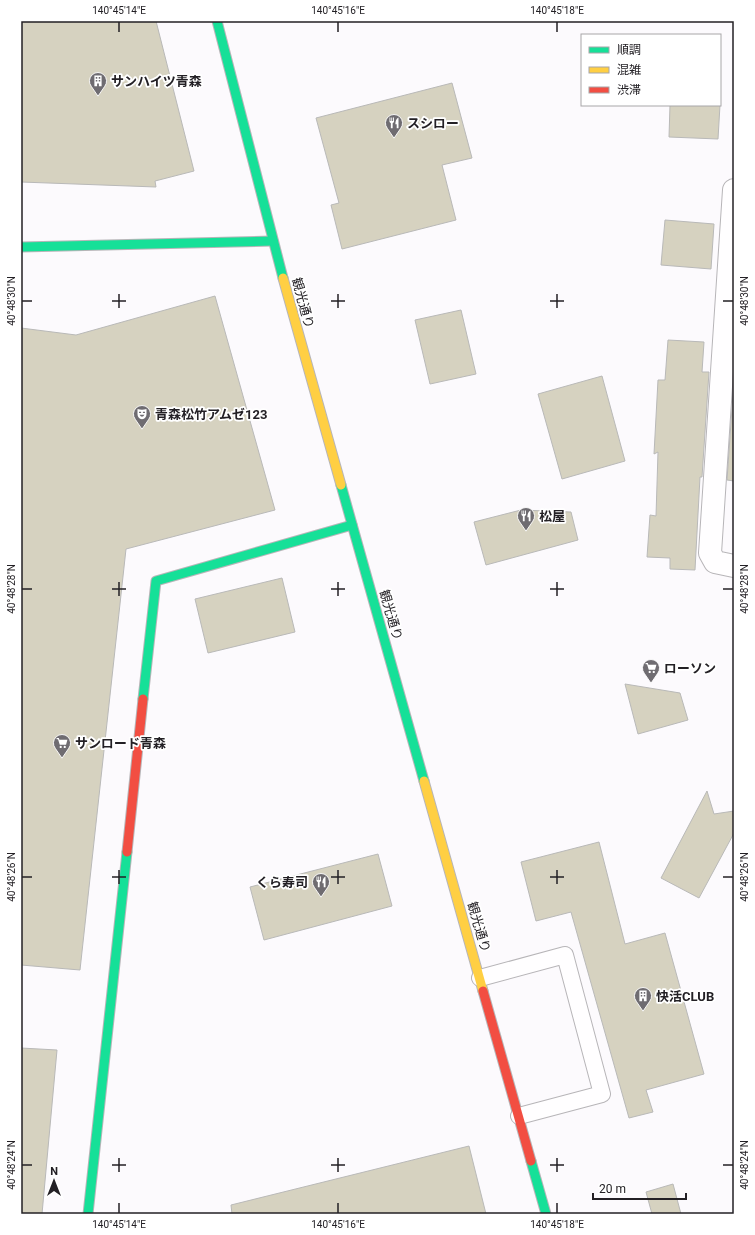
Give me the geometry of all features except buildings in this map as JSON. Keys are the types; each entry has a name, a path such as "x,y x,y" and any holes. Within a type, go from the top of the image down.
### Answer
{"main road":[{"name":"観光通り","path":"217,21 273,240 546,1214"},
{"path":"21,247 179,244 273,240"},
{"path":"88,1214 156,581 352,525"}],"street":[{"path":"734,190 729,349 710,553 715,562 734,566"}],"lane":[{"path":"480,978 565,955 602,1094 519,1116"}],"traffic: fast":[{"path":"217,21 283,278"},
{"path":"21,247 273,241"},
{"path":"341,485 424,781"},
{"path":"143,699 156,581 352,525"},
{"path":"88,1214 127,852"},
{"path":"531,1161 546,1214"}],"traffic: slow":[{"path":"283,278 341,485"},
{"path":"424,781 483,991"}],"traffic: jam":[{"path":"127,852 143,699"},
{"path":"483,991 531,1161"}],"place":[{"name":"サンハイツ青森","path":"98,96"},
{"name":"スシロー","path":"394,138"},
{"name":"青森松竹アムゼ123","path":"142,429"},
{"name":"松屋","path":"526,531"},
{"name":"ローソン","path":"651,683"},
{"name":"サンロード青森","path":"62,758"},
{"name":"くら寿司","path":"321,897"},
{"name":"快活CLUB","path":"643,1011"}]}
